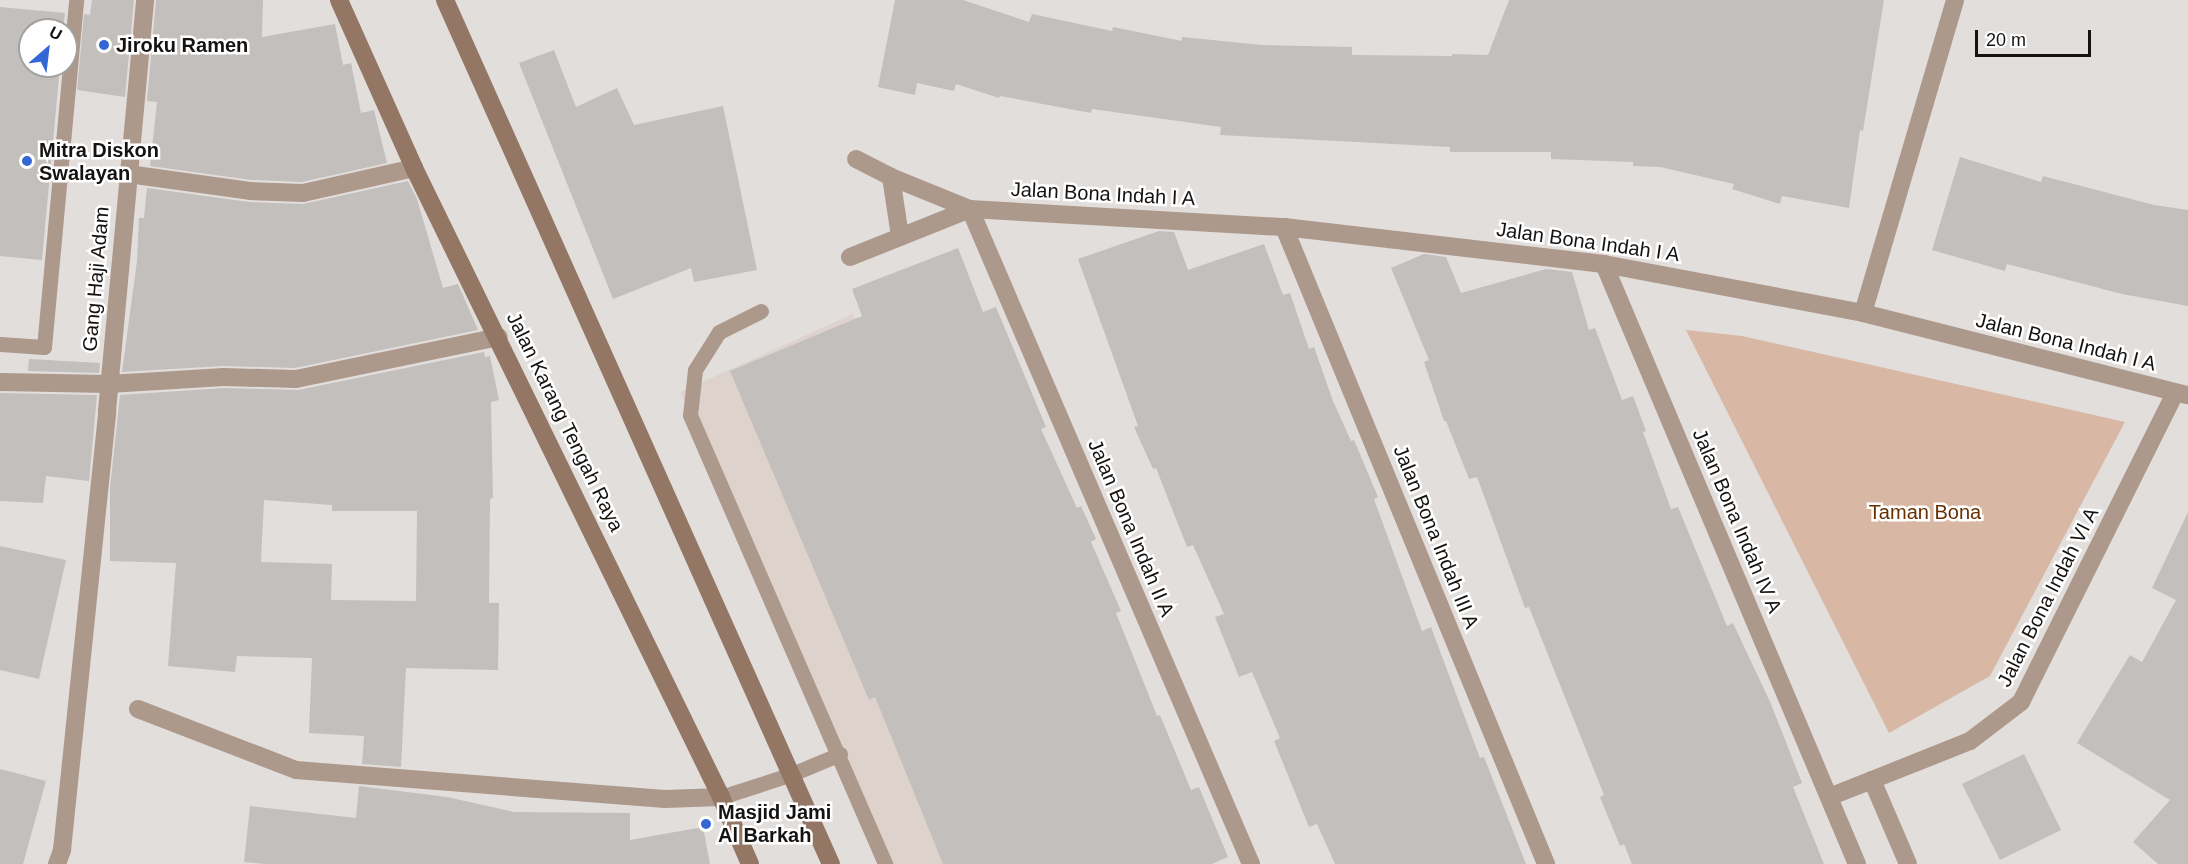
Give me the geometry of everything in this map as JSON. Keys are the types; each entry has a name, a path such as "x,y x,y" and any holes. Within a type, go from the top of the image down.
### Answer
{"main road":[{"name":"Jalan Karang Tengah Raya","path":"339,0 414,168 499,337 721,796 750,864"},
{"path":"445,0 831,864"}],"street":[{"name":"Gang Haji Adam","path":"57,864 62,850 145,0"},
{"path":"1863,313 1955,0"},
{"name":"Jalan Bona Indah I A","path":"856,159 891,177 970,209 1284,227 1604,264 1863,313 2182,394"},
{"path":"128,174 250,191 303,193 414,168"},
{"path":"891,177 900,236"},
{"name":"Jalan Bona Indah I A","path":"850,256 970,209"},
{"name":"Jalan Bona Indah II A","path":"970,209 1251,864"},
{"name":"Jalan Bona Indah III A","path":"1284,227 1546,864"},
{"name":"Jalan Bona Indah IV A","path":"1604,264 1857,864"},
{"path":"0,382 109,384 224,377 296,379 499,337"},
{"name":"Jalan Bona Indah VI A","path":"1872,780 1970,741 2021,702 2182,394"},
{"path":"138,709 296,770 665,799 721,796"},
{"path":"1829,797 1872,780 1908,864"}],"lane":[{"path":"0,344 44,347 76,0"},
{"path":"761,310 718,332 695,370 690,415 840,754 885,864"},
{"path":"721,796 792,774 840,754"}],"shaded area":[{"path":"853,314 1082,864 881,864 680,392"}],"green space":[{"name":"Taman Bona","path":"1686,330 1742,336 2125,422 1990,676 1889,733"}],"building":[{"name":"Jiroku Ramen","path":"92,0 134,0 125,97 77,90 84,14 90,15"},
{"path":"156,0 263,0 262,37 335,24 343,65 351,63 361,113 374,110 387,163 302,182 251,180 150,166 157,102 147,101"},
{"path":"895,0 963,0 1029,22 1032,14 1112,31 1113,27 1182,41 1182,37 1263,45 1352,47 1352,55 1452,56 1452,54 1488,55 1509,0 1884,0 1863,131 1860,130 1849,208 1782,196 1780,204 1732,189 1734,184 1660,167 1633,166 1633,162 1551,159 1551,152 1450,152 1450,147 1220,135 1221,127 1092,109 1091,113 1000,96 999,98 956,84 954,91 917,83 915,95 878,87"},
{"name":"Mitra Diskon Swalayan","path":"0,7 65,13 64,18 18,18 18,78 59,78 42,260 0,256"},
{"path":"554,50 576,107 617,88 634,125 723,106 757,270 694,282 691,268 613,299 519,63"},
{"path":"1960,157 2041,182 2043,176 2154,205 2188,210 2188,306 2122,294 2007,264 2005,271 1932,250"},
{"path":"408,181 417,199 443,288 458,284 478,330 295,368 223,366 122,372 137,261 139,218 144,218 147,188 249,202 303,204"},
{"path":"1159,231 1174,232 1188,270 1264,244 1283,295 1290,293 1309,349 1314,347 1333,401 1351,441 1354,440 1378,497 1374,499 1422,631 1431,627 1480,758 1484,757 1526,864 1335,864 1317,824 1309,827 1274,741 1280,738 1252,672 1239,677 1215,617 1224,614 1193,545 1187,547 1156,468 1153,469 1134,427 1138,426 1078,259"},
{"path":"958,248 983,312 996,307 1046,427 1041,429 1077,508 1081,506 1096,539 1091,542 1121,611 1116,613 1157,716 1160,715 1191,790 1199,787 1228,857 1212,864 943,864 875,697 869,700 730,371 862,316 852,289"},
{"path":"1424,254 1446,257 1461,293 1546,269 1572,272 1589,330 1595,328 1622,400 1633,396 1646,431 1643,432 1671,509 1678,507 1727,626 1733,623 1771,704 1802,783 1793,787 1824,864 1632,864 1624,844 1620,846 1600,797 1604,795 1529,607 1525,608 1477,477 1469,479 1446,421 1444,421 1424,362 1429,360 1391,268"},
{"path":"484,352 485,357 490,356 499,400 491,402 493,498 490,499 489,603 499,603 498,670 406,668 401,767 362,764 364,736 309,733 312,658 237,656 235,672 168,666 176,563 110,561 110,488 120,395 224,388 298,390","holes":["264,500 332,505 332,511 417,511 416,601 331,600 332,564 261,562"]},
{"path":"29,359 100,363 99,373 28,371"},
{"path":"0,393 97,395 89,481 46,476 43,503 0,501"},
{"path":"2188,512 2188,864 2158,864 2133,842 2170,800 2077,743 2130,655 2142,662 2176,600 2152,588"},
{"path":"0,546 66,560 39,679 0,670"},
{"path":"2024,754 2061,830 2000,860 1962,784"},
{"path":"0,769 46,781 23,864 0,864"},
{"path":"359,786 447,797 514,812 630,813 630,840 703,827 710,864 266,864 244,862 250,806 356,818"}],"place":[{"name":"Jiroku Ramen","path":"104,45"},
{"name":"Mitra Diskon Swalayan","path":"27,161"},
{"name":"Masjid Jami Al Barkah","path":"706,824"}]}
